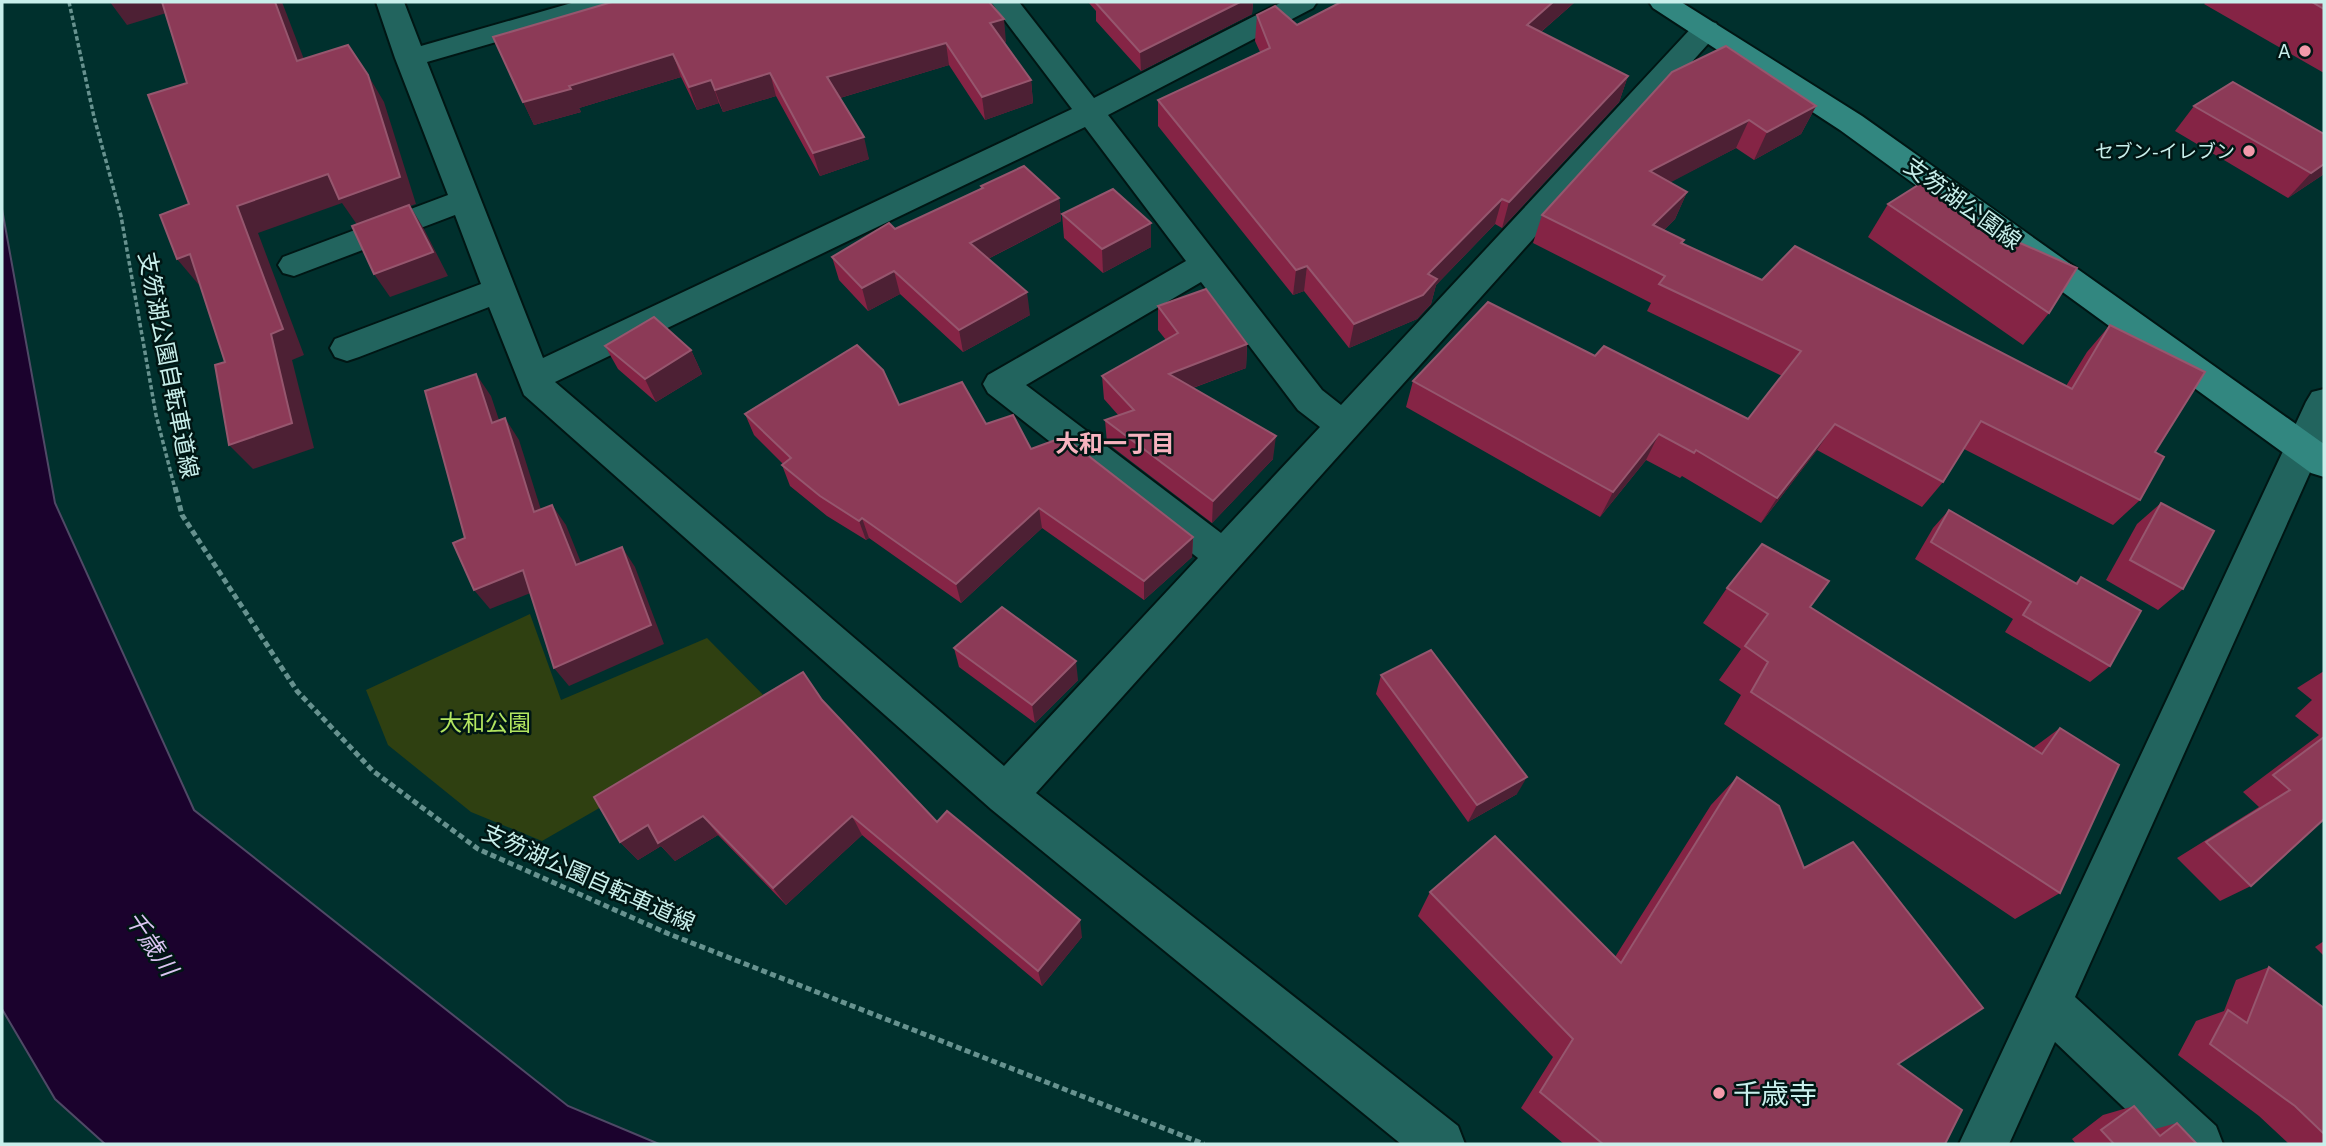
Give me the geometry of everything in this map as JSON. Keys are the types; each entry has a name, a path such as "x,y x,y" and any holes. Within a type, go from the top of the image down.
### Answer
{"main road":[{"name":"支笏湖公園線","path":"1663,2 1851,123 2313,455"}],"street":[{"path":"390,2 409,58 536,386 1006,795 1440,1144"},
{"path":"409,58 604,2"},
{"path":"1004,2 1310,400 1343,426"},
{"path":"533,378 1089,113 1303,2"},
{"path":"1006,795 1706,29"},
{"path":"294,265 464,200"},
{"path":"1206,264 999,384 1224,557"},
{"path":"347,348 499,290"},
{"path":"1984,1144 2313,455 2324,402"},
{"path":"2049,1004 2198,1144"}],"path":[{"name":"支笏湖公園自転車道線","path":"69,2 94,117 121,216 156,415 182,515 297,691 373,771 478,849 669,934 1204,1144"}],"green space":[{"name":"大和公園","path":"530,614 561,700 707,638 775,707 542,841 471,812 388,745 366,690"}],"water":[{"name":"千歳川","path":"2,209 55,503 194,810 568,1106 659,1144 105,1144 55,1099 2,1009"}],"building":[{"path":"162,2 275,2 297,61 348,45 368,75 400,177 339,199 328,174 237,206 283,329 271,334 292,423 229,445 215,365 225,362 190,254 177,259 160,215 189,204 148,95 187,83"},
{"path":"612,2 989,2 1004,19 990,23 1031,80 982,97 946,43 827,77 864,137 813,153 770,73 715,90 711,80 689,87 673,54 569,86 571,89 523,102 493,37"},
{"path":"1095,2 1240,2 1140,52"},
{"path":"1341,2 1553,2 1527,25 1628,76 1509,202 1502,199 1428,274 1437,279 1423,295 1354,324 1307,266 1296,270 1158,100 1270,48 1257,15 1275,6 1297,25"},
{"path":"2312,2 2324,2 2324,9"},
{"path":"1726,46 1816,106 1767,132 1749,120 1650,171 1687,192 1653,225 1684,240 1681,243 1762,280 1795,246 2072,389 2110,325 2205,372 2155,452 2164,457 2140,500 1981,421 1943,482 1835,424 1777,498 1696,450 1694,453 1659,434 1613,492 1413,381 1488,302 1595,356 1604,346 1748,419 1801,351 1659,284 1665,276 1542,215 1672,72"},
{"path":"2233,82 2324,134 2324,164 2311,173 2194,106"},
{"path":"1024,166 1059,198 970,243 1027,292 959,330 894,271 862,288 832,257 889,223 895,229"},
{"path":"1923,182 1993,231 2077,268 2049,313 1888,204"},
{"path":"1113,189 1151,223 1102,249 1062,214"},
{"path":"409,205 433,252 374,274 352,226"},
{"path":"1206,289 1247,344 1169,374 1276,436 1213,501 1105,420 1134,410 1102,376 1178,333 1158,306"},
{"path":"654,317 691,350 645,379 605,346"},
{"path":"857,345 883,370 899,405 962,382 986,424 1013,415 1031,449 1064,437 1193,537 1144,581 1039,508 956,584 862,518 859,521 820,496 782,465 791,458 745,414"},
{"path":"476,374 492,423 505,418 534,512 552,505 576,565 622,547 651,625 554,668 523,570 474,590 453,543 465,538 425,391"},
{"path":"2161,503 2214,531 2183,589 2130,560"},
{"path":"1949,510 2077,584 2081,577 2141,611 2110,666 2023,615 2031,602 1931,542"},
{"path":"1762,544 1829,581 1810,607 2042,754 2060,728 2119,765 2060,893 1751,692 1768,662 1745,646 1768,614 1727,588"},
{"path":"1002,607 1076,661 1032,705 954,648"},
{"path":"1431,650 1527,777 1477,805 1381,675"},
{"path":"803,672 822,700 937,822 947,811 1080,920 1038,971 852,816 773,888 703,816 658,843 648,825 620,842 594,797"},
{"path":"2324,737 2324,819 2251,886 2206,842 2290,790 2273,775"},
{"path":"1737,777 1779,806 1804,868 1853,842 1983,1008 1898,1064 1962,1110 1945,1144 1603,1144 1540,1092 1573,1039 1430,892 1495,836 1621,963"},
{"path":"2269,967 2324,1008 2324,1134 2295,1106 2210,1044 2228,1010 2247,1023"},
{"path":"2134,1106 2160,1136 2177,1123 2197,1144 2114,1144 2101,1130"}],"place":[{"name":"A","path":"2305,51"},
{"name":"セブン-イレブン","path":"2249,151"},
{"name":"千歳寺","path":"1719,1093"}],"district":[{"name":"大和一丁目","path":"1115,443"}]}
